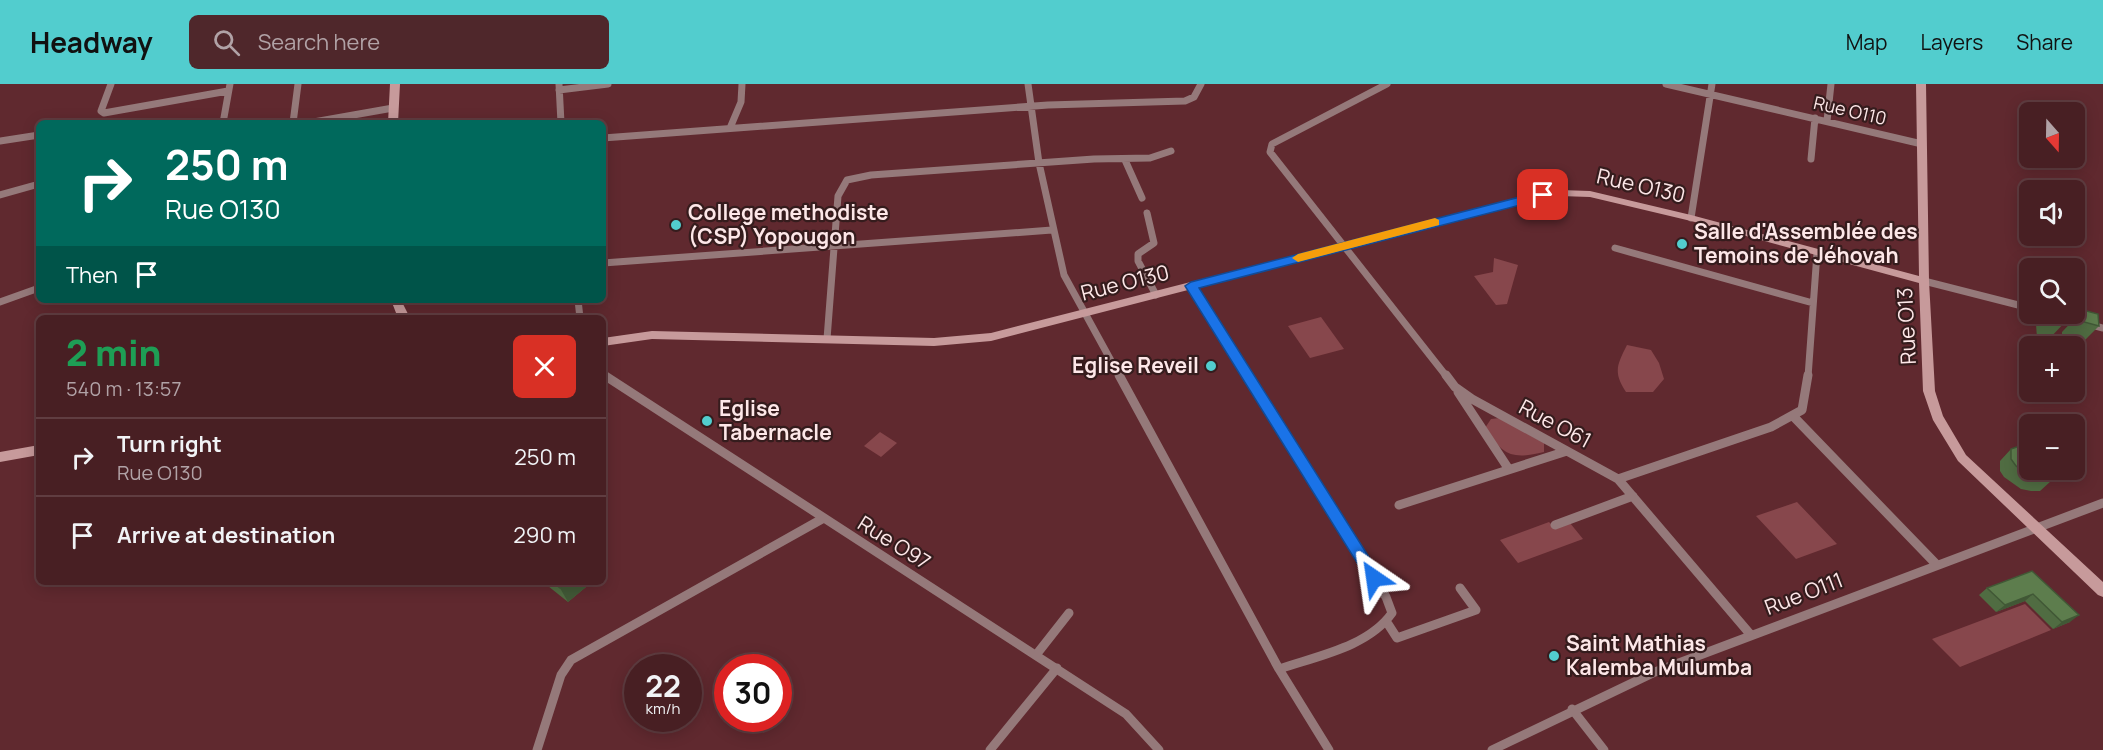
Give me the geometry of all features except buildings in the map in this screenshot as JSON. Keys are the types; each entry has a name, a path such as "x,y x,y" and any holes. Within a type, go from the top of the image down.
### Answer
{"street":[{"path":"111,84 101,111 104,113 229,88 224,120"},
{"path":"294,120 298,84"},
{"path":"393,120 395,84"},
{"path":"561,120 559,87 608,84"},
{"path":"730,128 741,102 742,84"},
{"path":"1028,84 1039,163 1052,230 1064,275 1279,669 1329,750"},
{"path":"606,138 1031,107 1185,101 1194,97 1201,84"},
{"path":"1345,246 1269,148 1312,122 1387,84"},
{"name":"Rue O110","path":"1666,84 1922,144"},
{"path":"1691,218 1712,84"},
{"path":"1827,121 1831,84"},
{"name":"Rue O13","path":"1921,84 1924,280 1929,391 1937,417 1962,458 2103,591"},
{"path":"325,120 393,108"},
{"path":"1811,159 1815,118"},
{"path":"0,141 36,135"},
{"path":"826,339 832,246 838,196 844,182 871,175 1094,159 1150,158 1171,151"},
{"path":"1125,160 1142,198"},
{"path":"0,195 36,185"},
{"name":"Rue O130","path":"606,342 652,335 962,341 991,337 1531,198 1560,193 1590,194 1691,218 2019,305"},
{"path":"1147,213 1154,243 1138,254 1138,261 1156,295"},
{"path":"606,263 1052,230"},
{"name":"Rue O61","path":"1345,246 1455,387 1472,399 1618,479 1750,634"},
{"path":"1615,248 1813,303"},
{"path":"1618,479 1696,454 1793,417 1802,410 1805,403 1817,253"},
{"path":"1191,286 1386,597 1392,613 1388,624 1371,634 1279,669"},
{"path":"0,302 36,289"},
{"path":"2085,323 2103,328"},
{"name":"Rue O97","path":"606,377 1126,714 1159,750"},
{"path":"1455,387 1508,468"},
{"path":"1793,417 1936,564"},
{"path":"0,457 36,451"},
{"path":"1399,505 1508,468 1567,451"},
{"path":"1555,525 1633,496"},
{"name":"Rue O111","path":"1492,750 1655,672 1750,634 2103,503"},
{"path":"537,750 561,675 571,660 822,519"},
{"path":"1388,624 1397,638 1476,610 1460,588"},
{"path":"1036,655 1069,613"},
{"path":"990,750 1057,668"},
{"path":"1572,710 1604,750"}],"shaded area":[{"path":"1494,258 1518,265 1507,304 1496,305 1474,276 1493,272"},
{"path":"1321,317 1344,349 1310,358 1288,326"},
{"path":"1627,345 1651,350 1659,363 1664,379 1653,392 1626,392 1622,385 1618,368"},
{"path":"1500,418 1544,443 1544,452 1516,455 1503,450 1485,428 1491,419"},
{"path":"880,432 897,443 881,457 864,446"},
{"path":"1797,502 1837,544 1796,559 1756,516"},
{"path":"1549,522 1555,528 1570,523 1583,539 1518,563 1500,540"},
{"path":"2025,604 2051,630 1960,667 1932,639"}],"slow traffic":[{"path":"1298,258 1435,222"}],"place":[{"name":"College methodiste (CSP) Yopougon","path":"676,225"},
{"name":"Salle d'Assemblée des Temoins de Jéhovah","path":"1682,244"},
{"name":"Eglise Reveil","path":"1211,366"},
{"name":"Eglise Tabernacle","path":"707,421"},
{"name":"Saint Mathias Kalemba Mulumba","path":"1554,656"}],"route":[{"path":"1374,578 1191,286 1543,195"}]}
